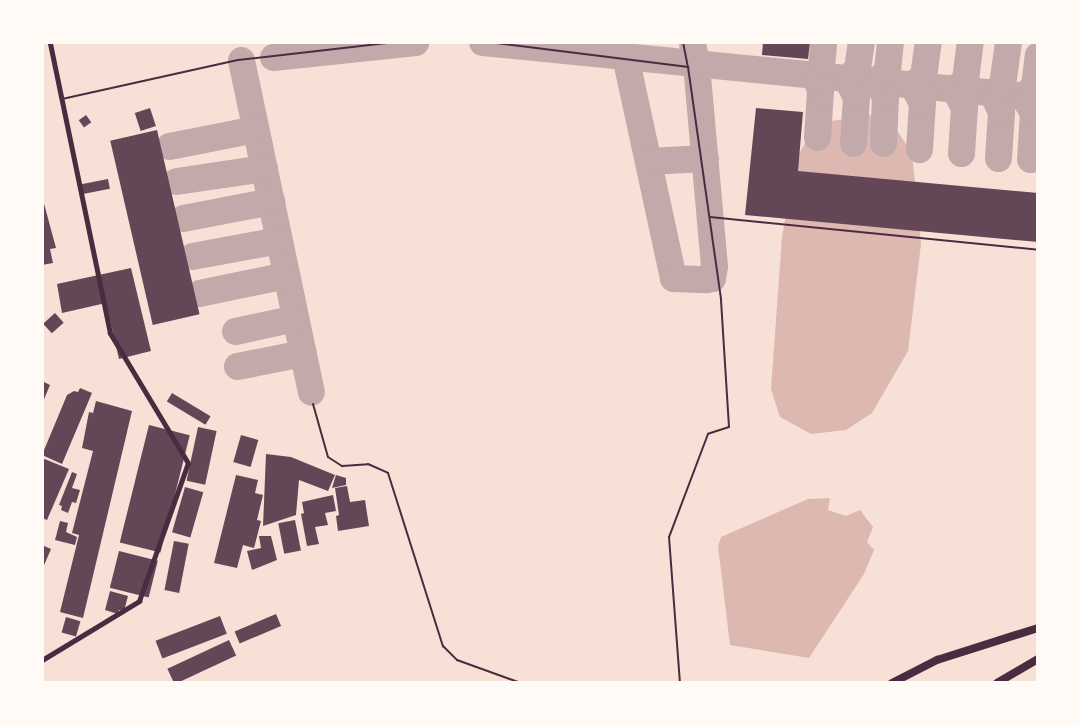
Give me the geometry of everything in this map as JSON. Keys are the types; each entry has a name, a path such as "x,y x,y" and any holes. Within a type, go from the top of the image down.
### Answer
{"main road":[{"path":"892,683 937,660 1038,628"},
{"path":"997,683 1038,659"}],"street":[{"path":"42,660 139,601 188,463 110,333 50,42"}],"lane":[{"path":"62,99 238,60 396,42"},
{"path":"488,42 688,67"},
{"path":"680,683 669,537 708,434 729,427 721,300 683,42"},
{"path":"710,216 1038,250"},
{"path":"313,404 328,458 342,466 368,464 387,473 443,646 457,660 521,683"}],"shaded area":[{"path":"870,115 893,124 912,154 921,244 908,351 872,413 846,430 811,434 780,417 771,389 782,237 796,159 813,130 831,121"},
{"path":"830,498 828,510 846,516 860,510 873,527 867,542 874,550 864,574 809,658 730,645 718,546 721,537 808,499"}],"building":[{"path":"763,42 810,42 808,59 762,55"},
{"path":"150,108 156,126 141,131 135,113"},
{"path":"756,108 803,112 798,171 1038,193 1038,242 745,215"},
{"path":"86,115 91,122 84,128 79,120"},
{"path":"157,130 200,314 153,325 110,141"},
{"path":"108,179 110,189 80,195 79,185"},
{"path":"42,196 56,248 50,249 53,263 42,265"},
{"path":"131,268 151,351 119,359 106,303 62,313 57,284"},
{"path":"55,313 64,323 52,333 43,324"},
{"path":"42,381 50,385 42,404"},
{"path":"80,388 92,393 62,464 42,455 67,395 74,391 78,392"},
{"path":"172,393 211,416 205,425 167,402"},
{"path":"96,401 132,411 83,618 60,612 79,535 72,533 93,451 82,448 89,412 93,413"},
{"path":"149,425 190,435 160,553 120,542"},
{"path":"198,427 217,431 205,485 187,481"},
{"path":"241,435 258,440 251,467 233,462"},
{"path":"266,454 291,457 335,475 328,491 299,480 296,515 263,526"},
{"path":"42,458 69,469 47,520 42,518"},
{"path":"72,472 77,474 72,488 80,490 76,503 72,502 68,513 61,510 62,506 59,505"},
{"path":"236,475 258,480 255,493 263,495 257,520 261,521 254,548 243,545 237,568 214,563"},
{"path":"336,475 346,478 346,485 332,488"},
{"path":"347,486 350,502 365,500 369,526 338,531 336,516 339,515 335,488"},
{"path":"185,487 203,492 190,537 172,532"},
{"path":"333,495 336,511 325,513 328,525 315,527 319,544 307,546 301,514 304,513 302,502"},
{"path":"295,520 301,550 284,554 278,523"},
{"path":"60,521 68,523 66,532 77,537 75,545 55,540"},
{"path":"259,536 271,536 277,560 252,570 247,551 261,548"},
{"path":"174,541 189,544 179,593 164,590"},
{"path":"42,545 51,549 42,570"},
{"path":"119,551 158,561 149,598 110,588"},
{"path":"110,591 128,596 124,611 119,610 118,614 105,610"},
{"path":"276,614 281,626 240,644 235,632"},
{"path":"220,616 227,634 162,658 156,641"},
{"path":"66,617 80,621 76,637 62,632"},
{"path":"229,640 236,655 177,683 174,683 167,669"}],"taxiway":[{"path":"273,57 415,42"},
{"path":"482,42 1038,97"},
{"path":"622,42 673,278 706,279 712,278 714,266 696,63 692,42"},
{"path":"817,137 820,91 815,75 821,67 823,42"},
{"path":"853,143 856,97 846,78 857,69 861,42"},
{"path":"883,143 885,97 877,81 887,70 890,42"},
{"path":"919,149 922,103 912,84 923,76 928,42"},
{"path":"961,153 964,107 954,89 965,80 970,42"},
{"path":"998,158 1001,112 992,93 1002,85 1008,42"},
{"path":"1030,159 1033,113 1023,96 1034,86 1038,55"},
{"path":"241,60 311,392"},
{"path":"169,146 255,129"},
{"path":"648,161 705,158"},
{"path":"176,181 264,168"},
{"path":"183,218 271,201"},
{"path":"192,256 279,240"},
{"path":"199,293 286,275"},
{"path":"235,331 295,318"},
{"path":"237,366 303,353"}]}
